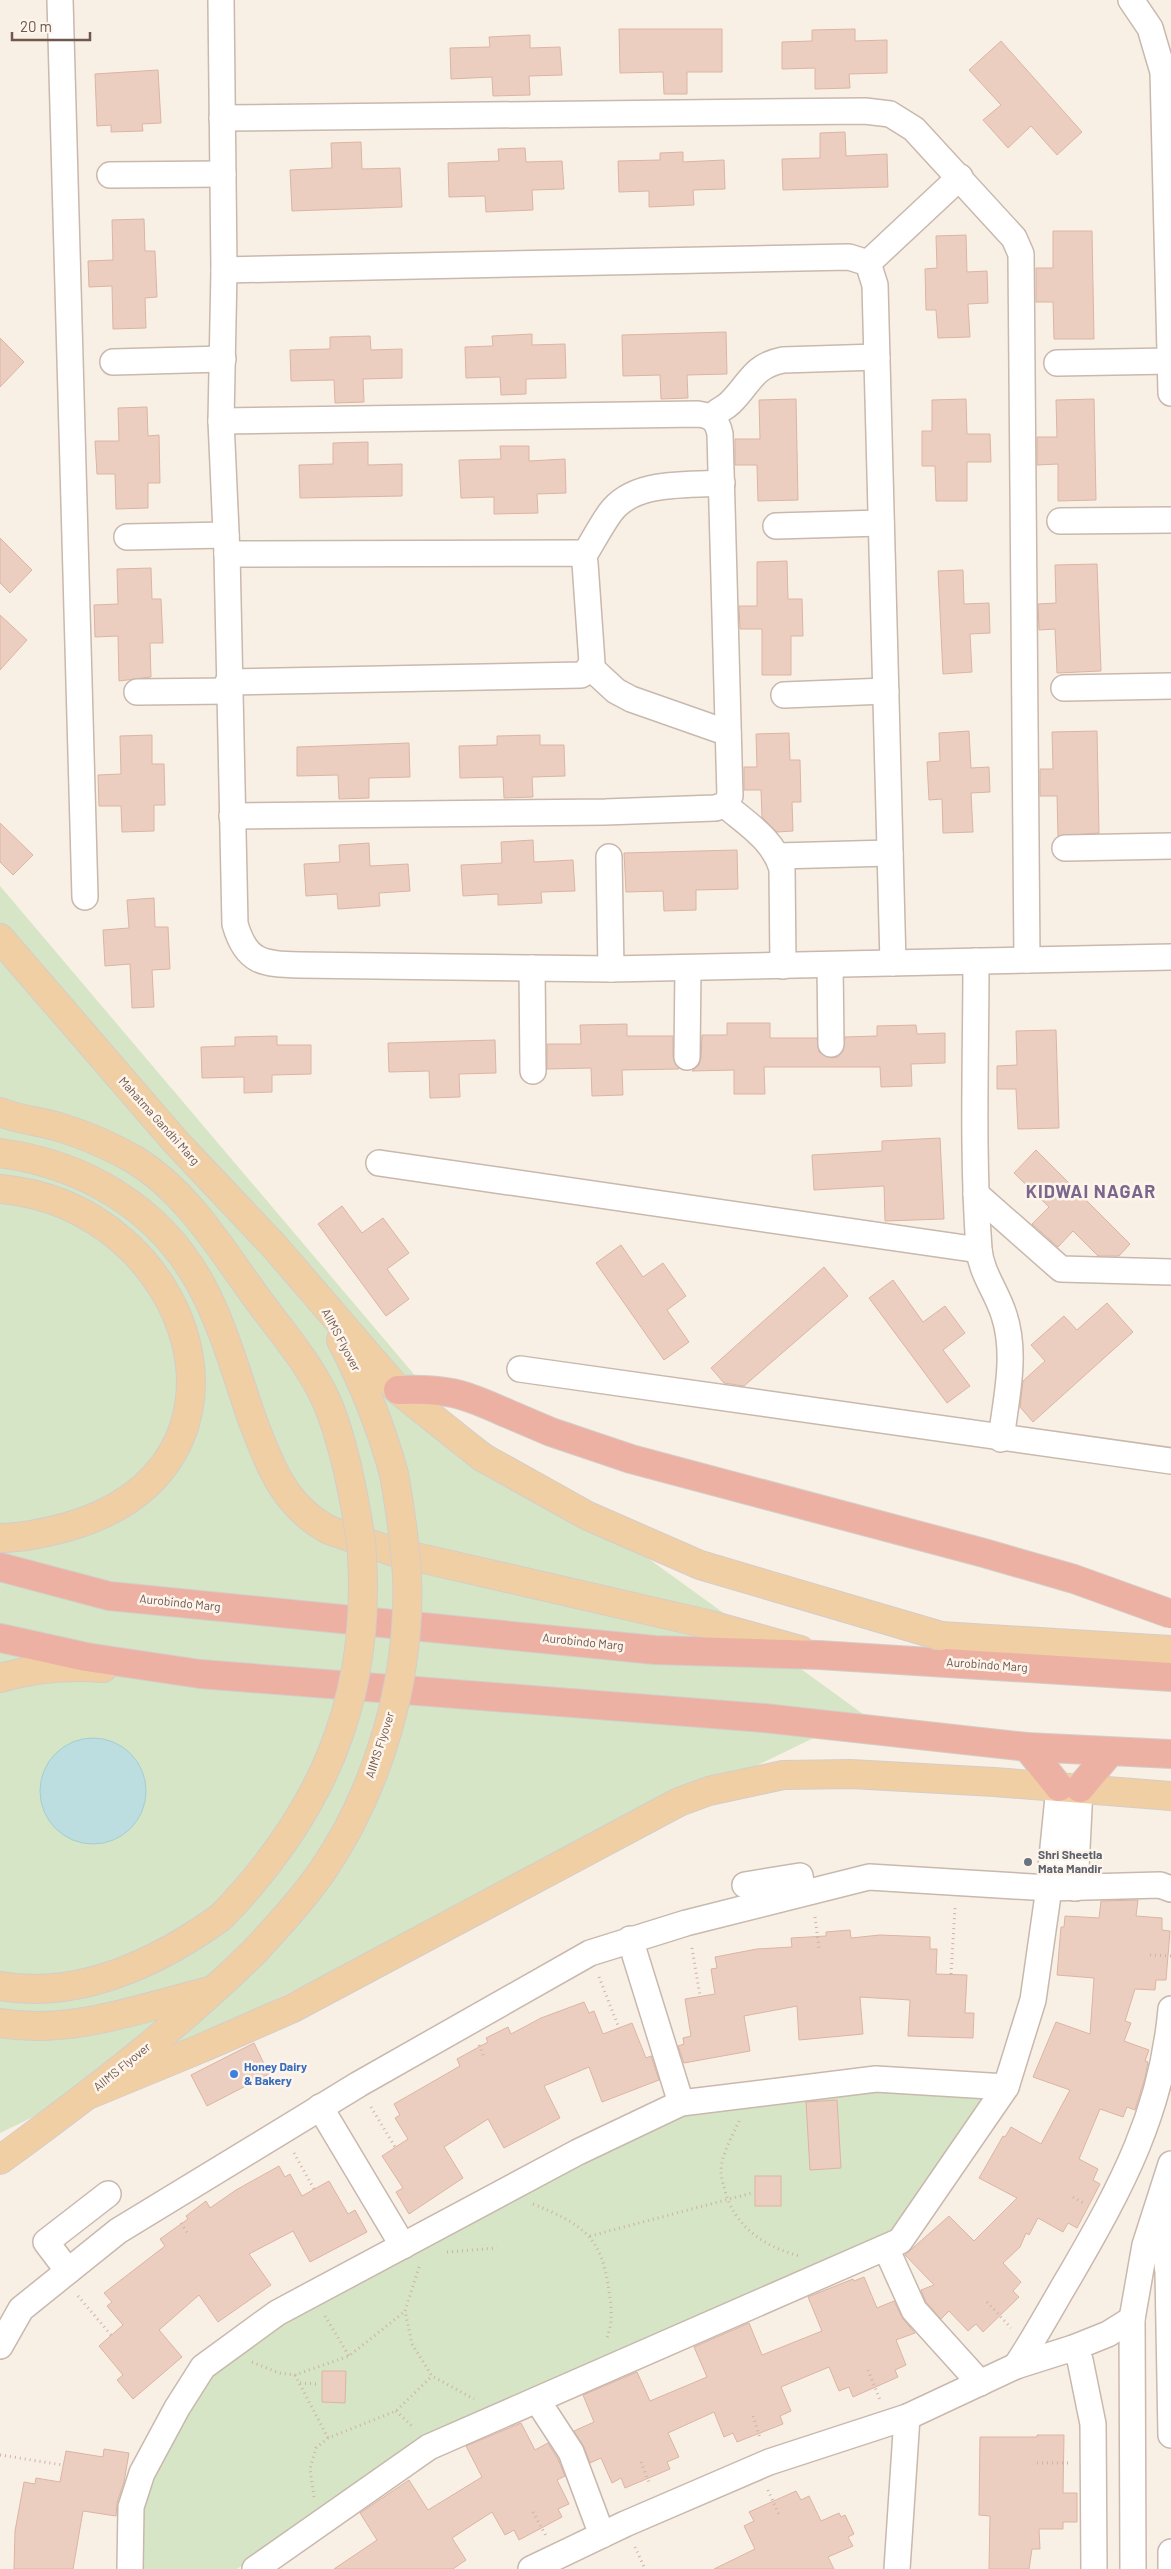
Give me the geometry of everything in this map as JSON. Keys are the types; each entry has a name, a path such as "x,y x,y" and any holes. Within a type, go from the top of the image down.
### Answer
{"highway":[{"path":"398,1390 433,1389 467,1395 551,1432 630,1458 840,1516 984,1553 1074,1580 1171,1614"},
{"name":"Aurobindo Marg","path":"0,1567 109,1596 655,1650 819,1655 1171,1677"},
{"path":"0,1638 86,1657 200,1674 764,1718 1027,1747 1171,1754"},
{"path":"1027,1747 1070,1788 1110,1752"}],"main road":[{"name":"Mahatma Gandhi Marg","path":"0,938 169,1134 275,1247 320,1302"},
{"path":"0,1112 15,1118 57,1126 98,1140 136,1161 170,1187 200,1218 307,1366 325,1397 338,1431 347,1466 362,1554 363,1599 354,1678 343,1722 324,1772 304,1812 280,1850 252,1885 221,1917 159,1957 124,1971 88,1981 32,1989 0,1986"},
{"path":"0,1153 31,1157 60,1165 88,1177 121,1197 162,1232 194,1275 212,1309 265,1454 286,1494 305,1515 329,1530 394,1552 708,1624 819,1655"},
{"path":"0,1190 29,1194 78,1211 101,1223 122,1239 141,1258 171,1300 181,1321 188,1349 191,1386 181,1432 170,1454 156,1475 139,1492 119,1507 84,1522 38,1535 0,1538"},
{"path":"320,1302 398,1390 482,1457 588,1516 700,1565 941,1636 1171,1650"},
{"name":"AIIMS Flyover","path":"88,2095 216,1989 290,1913 330,1857 348,1827 370,1780 387,1731 402,1655 407,1577 403,1525 394,1474 375,1412 363,1382 320,1302"},
{"path":"0,1678 32,1670 62,1667 200,1674"},
{"path":"0,2160 88,2095 293,2008 679,1802 709,1791 783,1775 851,1774 1171,1796"},
{"path":"0,2023 51,2027 87,2022 216,1989"}],"street":[{"path":"60,0 85,897"},
{"path":"221,0 224,270 221,421 227,545 235,924 240,942 252,956 273,964 611,969 1171,957"},
{"path":"1131,0 1150,28 1163,72 1171,393"},
{"path":"222,118 865,111 890,114 914,129 960,177 1014,238 1021,254 1027,960"},
{"path":"110,175 223,174"},
{"path":"868,263 960,177"},
{"path":"224,270 849,257 868,263"},
{"path":"868,263 875,285 893,963"},
{"path":"712,417 719,409 730,403 759,370 768,363 783,360 877,358"},
{"path":"113,362 223,360"},
{"path":"1057,363 1171,362"},
{"path":"221,421 698,414 712,417 718,423 722,483 730,796 725,805 715,808 605,812 232,816"},
{"path":"722,483 648,488 634,493 621,501 610,513 583,557 590,667 616,691 631,699 728,733"},
{"path":"1060,521 1171,520"},
{"path":"776,526 881,523"},
{"path":"127,537 227,545 570,551 583,557"},
{"path":"136,692 229,686 581,674 590,667"},
{"path":"1064,688 1171,686"},
{"path":"784,695 886,691"},
{"path":"725,805 770,844 778,856 782,869 783,966"},
{"path":"1066,848 1171,846"},
{"path":"778,856 890,853"},
{"path":"609,857 611,969"},
{"path":"976,961 976,1194 979,1250 982,1269 1005,1316 1010,1343 1008,1381 1001,1439"},
{"path":"830,964 831,1044"},
{"path":"532,968 533,1071"},
{"path":"687,1057 688,968"},
{"path":"379,1164 979,1250"},
{"path":"976,1194 1061,1269 1171,1272"},
{"path":"520,1369 1001,1439 1171,1461"},
{"path":"1070,1788 1075,1888"},
{"path":"255,2569 429,2448 900,2241 1006,2087 1033,2000 1049,1888 1070,1788"},
{"path":"744,1885 800,1876 808,1892"},
{"path":"0,2346 21,2309 118,2231 359,2084 590,1953 686,1923 869,1877 1049,1888 1160,1885 1171,1889"},
{"path":"630,1939 681,2103"},
{"path":"1023,2356 1105,2215 1134,2158 1162,2074 1171,2009"},
{"path":"130,2569 131,2508 142,2473 203,2367 277,2313 578,2152 681,2103 876,2079 1006,2087"},
{"path":"320,2107 403,2246"},
{"path":"1133,2569 1132,2319 1145,2245 1171,2164"},
{"path":"65,2274 46,2242 108,2194"},
{"path":"1160,2202 1168,2272 1171,2435"},
{"path":"886,2248 914,2310 980,2383"},
{"path":"531,2569 565,2562 602,2535 769,2462 907,2417 980,2383 1023,2356 1073,2348 1108,2334 1132,2319"},
{"path":"1073,2348 1080,2360 1093,2424 1094,2569"},
{"path":"537,2400 571,2452 602,2535"},
{"path":"897,2569 907,2417"},
{"path":"1170,2569 1171,2552"}],"path":[{"path":"951,1974 958,1882"},
{"path":"808,1892 818,1948"},
{"path":"686,1923 700,1996"},
{"path":"590,1953 619,2028"},
{"path":"1150,1955 1171,1956"},
{"path":"359,2084 396,2147"},
{"path":"743,2114 728,2144 721,2172 727,2199 744,2226 764,2243 806,2257"},
{"path":"282,2130 314,2189"},
{"path":"590,2236 752,2193"},
{"path":"530,2203 561,2216 590,2236 602,2254 613,2320 605,2344"},
{"path":"437,2227 424,2254 405,2311 412,2344 432,2376 472,2399 482,2400"},
{"path":"442,2252 497,2248"},
{"path":"65,2274 111,2335"},
{"path":"312,2295 349,2356"},
{"path":"987,2302 1023,2356"},
{"path":"228,2348 254,2363 279,2373 295,2375 349,2356 405,2311"},
{"path":"295,2375 328,2438"},
{"path":"326,2520 312,2492 310,2469 316,2448 328,2438 396,2411 432,2376"},
{"path":"300,2383 318,2384"},
{"path":"0,2455 63,2466"}],"green space":[{"path":"0,886 446,1412 863,1714 0,2133"},
{"path":"877,2085 994,2093 892,2234 320,2509 237,2569 142,2569 142,2509 155,2477 186,2415 210,2373 278,2323 682,2111"}],"water":[{"path":"93,1738 113,1742 130,1754 142,1771 146,1791 142,1811 130,1828 113,1840 93,1844 73,1840 56,1828 44,1811 40,1791 44,1771 56,1754 73,1742"}],"building":[{"path":"619,29 722,29 722,72 687,72 687,94 664,94 663,72 620,73"},
{"path":"855,29 855,41 887,40 887,73 849,74 850,88 815,89 815,68 782,69 782,42 812,41 812,30"},
{"path":"530,35 530,48 560,47 562,75 529,76 530,95 493,96 492,77 451,79 450,48 490,47 489,37"},
{"path":"1001,41 1082,132 1057,155 1031,126 1008,148 983,120 1001,105 969,70"},
{"path":"158,70 161,123 142,124 143,131 111,132 111,125 97,126 95,74"},
{"path":"845,132 846,156 887,154 888,187 783,190 782,159 820,158 820,133"},
{"path":"361,142 362,169 400,168 402,207 292,211 290,170 332,168 331,143"},
{"path":"525,148 526,162 562,161 564,189 532,190 533,210 486,212 485,196 449,197 448,163 499,161 498,149"},
{"path":"683,152 683,162 724,160 725,189 693,190 694,205 649,207 649,191 619,192 618,161 660,160 660,153"},
{"path":"144,219 145,251 155,251 157,297 145,298 146,328 113,329 112,286 89,287 88,261 113,260 112,220"},
{"path":"1053,231 1092,231 1094,339 1054,339 1053,302 1036,302 1036,268 1053,268"},
{"path":"966,235 967,272 987,271 988,303 968,304 970,337 938,338 936,310 926,310 925,269 937,268 936,236"},
{"path":"726,332 727,374 687,375 688,398 661,399 660,375 623,376 622,335"},
{"path":"532,334 532,345 565,344 566,378 526,379 526,394 501,395 500,377 466,378 465,347 493,346 492,336"},
{"path":"370,336 371,350 402,349 402,378 363,379 364,402 335,403 334,380 291,381 290,350 330,349 330,337"},
{"path":"0,338 24,362 0,387"},
{"path":"796,399 798,500 758,501 757,465 735,465 735,439 760,439 759,400"},
{"path":"966,399 967,434 990,434 991,462 967,462 967,501 936,501 935,466 922,466 922,431 932,431 932,400"},
{"path":"1094,399 1096,500 1058,501 1058,464 1037,465 1037,437 1057,437 1056,400"},
{"path":"147,407 148,436 159,435 160,483 148,483 148,508 116,509 115,474 97,474 95,441 119,441 118,408"},
{"path":"368,442 368,465 402,464 402,496 300,498 299,465 333,464 333,443"},
{"path":"500,446 529,446 529,461 565,459 566,493 537,494 538,513 494,514 494,497 461,498 459,460 501,459"},
{"path":"0,538 32,570 10,593 0,583"},
{"path":"787,561 788,599 802,599 803,636 791,636 791,675 762,675 762,629 740,629 739,606 757,606 757,562"},
{"path":"1097,564 1101,671 1057,673 1055,629 1039,630 1038,604 1056,603 1055,565"},
{"path":"151,568 152,599 161,599 163,643 150,643 151,677 119,681 118,636 95,637 94,605 118,604 117,569"},
{"path":"963,570 964,604 989,603 990,633 970,634 972,672 943,674 938,571"},
{"path":"0,615 27,640 0,670"},
{"path":"969,731 971,768 989,767 990,792 971,793 973,832 943,833 942,799 929,800 927,762 940,761 939,733"},
{"path":"1097,731 1099,833 1058,836 1057,796 1040,796 1040,769 1053,769 1052,732"},
{"path":"789,733 790,760 800,760 801,802 792,802 793,831 777,832 762,817 761,790 744,790 744,767 757,767 756,734"},
{"path":"152,735 152,764 164,764 165,805 154,805 154,831 122,832 121,806 99,806 98,775 121,774 120,736"},
{"path":"540,735 540,745 564,745 565,776 532,777 533,797 504,798 503,777 460,778 459,746 497,745 497,736"},
{"path":"409,743 410,777 369,778 369,798 339,799 338,775 297,776 297,747"},
{"path":"0,823 33,855 13,875 0,862"},
{"path":"533,840 534,862 573,860 575,891 541,892 542,903 498,905 498,894 463,896 461,865 502,863 501,842"},
{"path":"369,843 370,866 408,864 410,891 379,893 380,906 338,909 337,894 306,896 304,864 340,862 339,845"},
{"path":"737,850 738,889 696,890 696,910 664,911 663,891 626,892 624,853"},
{"path":"154,898 155,927 168,927 170,969 152,970 154,1007 132,1008 130,964 105,966 103,930 129,928 127,900"},
{"path":"727,1023 770,1023 770,1038 817,1038 819,1052 831,1058 838,1057 843,1051 845,1037 877,1036 877,1026 916,1025 917,1034 945,1033 945,1063 911,1064 912,1086 881,1087 880,1067 764,1067 765,1094 734,1094 734,1070 692,1071 699,1065 701,1058 702,1035 727,1035"},
{"path":"627,1024 627,1036 673,1036 673,1057 679,1069 622,1070 623,1095 592,1096 591,1068 547,1069 547,1044 581,1044 580,1025"},
{"path":"1056,1030 1059,1128 1018,1129 1016,1089 997,1089 997,1066 1017,1065 1016,1031"},
{"path":"277,1036 277,1045 311,1045 311,1074 272,1075 272,1092 244,1093 244,1077 202,1078 201,1047 235,1046 235,1037"},
{"path":"495,1040 496,1073 459,1074 460,1097 430,1098 429,1071 389,1072 388,1043"},
{"path":"940,1138 944,1219 885,1221 884,1186 814,1190 812,1155 882,1151 882,1141"},
{"path":"1036,1150 1130,1244 1119,1256 1098,1256 1073,1231 1058,1247 1032,1224 1049,1207 1014,1173"},
{"path":"342,1206 362,1233 383,1218 409,1253 387,1269 409,1299 386,1316 318,1224"},
{"path":"621,1245 643,1277 663,1263 686,1296 667,1310 689,1342 664,1360 596,1263"},
{"path":"824,1267 848,1296 744,1386 724,1383 711,1368"},
{"path":"893,1280 923,1322 945,1306 965,1333 943,1350 970,1386 947,1403 869,1298"},
{"path":"1107,1303 1133,1332 1033,1422 1020,1407 1023,1381 1045,1361 1031,1345 1064,1316 1077,1330"},
{"path":"1138,1900 1136,1916 1162,1918 1162,1930 1170,1931 1166,1980 1156,1980 1155,1990 1135,1989 1125,2021 1131,2023 1124,2041 1149,2050 1145,2061 1148,2062 1145,2078 1135,2110 1127,2107 1123,2117 1100,2109 1079,2159 1098,2169 1093,2180 1100,2184 1077,2228 1068,2223 1063,2232 1038,2218 1029,2235 1026,2233 1020,2247 1003,2263 1021,2282 1013,2291 1019,2297 983,2332 976,2324 968,2331 949,2311 941,2319 926,2302 921,2290 934,2285 905,2255 949,2216 974,2241 1017,2198 979,2178 1003,2136 1005,2137 1011,2127 1041,2144 1070,2090 1033,2077 1056,2022 1090,2034 1094,1978 1057,1975 1061,1927 1064,1927 1065,1916 1099,1918 1101,1901"},
{"path":"850,1930 851,1938 880,1935 930,1937 930,1949 937,1949 936,1974 967,1975 965,2013 974,2013 973,2038 908,2036 910,2000 860,1997 863,2034 799,2040 797,2006 744,2016 750,2051 684,2063 678,2046 684,2044 683,2038 691,2036 685,1999 715,1994 711,1969 717,1968 715,1957 757,1949 792,1947 791,1938 826,1936 826,1932"},
{"path":"584,2002 589,2013 594,2011 603,2034 632,2023 646,2058 651,2056 659,2080 602,2102 589,2067 544,2086 560,2118 504,2148 488,2119 444,2147 463,2178 409,2214 396,2192 403,2188 382,2156 408,2139 395,2118 400,2115 394,2104 460,2066 457,2059 488,2042 486,2038 508,2027 511,2034 541,2018"},
{"path":"254,2043 269,2074 207,2106 191,2075"},
{"path":"837,2100 841,2168 810,2170 806,2102"},
{"path":"279,2166 285,2177 290,2174 302,2196 329,2181 348,2214 355,2210 367,2232 310,2262 293,2231 249,2254 271,2285 218,2322 199,2295 159,2330 182,2357 133,2399 117,2380 123,2375 99,2346 123,2325 107,2306 112,2302 104,2293 165,2246 160,2239 188,2219 186,2216 206,2201 210,2208 236,2190"},
{"path":"755,2176 781,2176 781,2206 755,2206"},
{"path":"864,2277 877,2308 894,2301 903,2319 915,2333 896,2340 906,2365 895,2370 898,2377 853,2397 849,2387 839,2391 829,2367 781,2387 791,2411 780,2416 783,2424 737,2442 733,2433 724,2437 714,2412 668,2433 679,2457 667,2462 670,2469 625,2488 621,2478 612,2483 601,2458 590,2463 584,2447 574,2431 594,2422 583,2395 637,2372 650,2401 707,2377 694,2347 749,2323 762,2355 822,2331 808,2297 853,2279 854,2281"},
{"path":"322,2371 346,2371 345,2403 322,2402"},
{"path":"521,2423 535,2450 548,2443 558,2459 565,2476 557,2480 569,2504 558,2509 562,2517 519,2540 514,2530 505,2535 492,2512 452,2538 466,2560 453,2569 334,2569 377,2540 360,2513 409,2480 428,2510 482,2477 466,2446"},
{"path":"1037,2435 1064,2435 1063,2493 1077,2493 1077,2522 1063,2522 1063,2529 1039,2529 1040,2549 1032,2549 1029,2569 989,2569 990,2516 979,2515 980,2437 1037,2437"},
{"path":"104,2449 129,2453 124,2482 117,2503 116,2516 83,2511 73,2569 14,2569 15,2531 24,2482 35,2484 36,2478 60,2482 66,2451 103,2457"},
{"path":"796,2491 801,2500 809,2496 821,2521 839,2513 841,2517 845,2515 854,2534 848,2537 853,2546 828,2557 834,2569 714,2569 755,2549 744,2526 754,2521 749,2512"}],"place":[{"name":"Shri Sheetla Mata Mandir","path":"1028,1862"},
{"name":"Honey Dairy & Bakery","path":"234,2074"}],"district":[{"name":"KIDWAI NAGAR","path":"1091,1192"}]}
